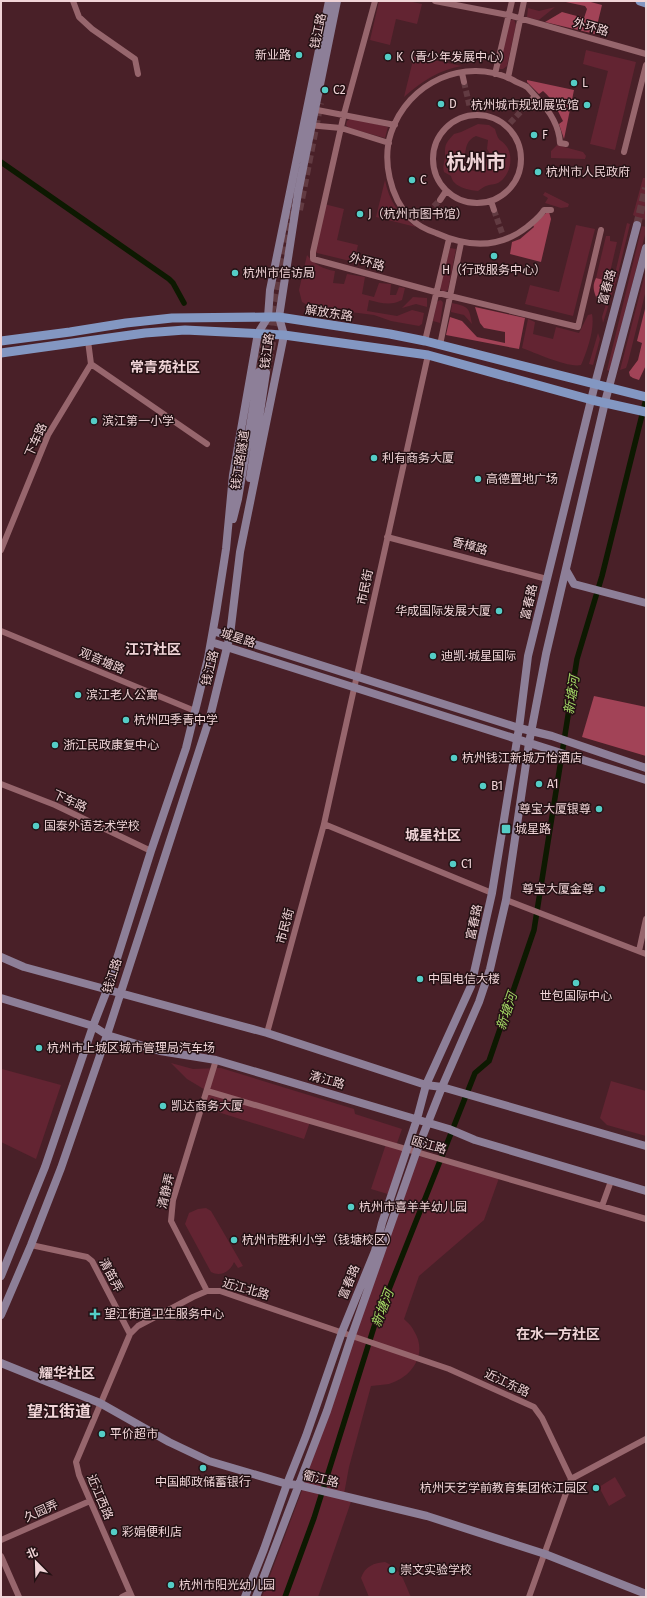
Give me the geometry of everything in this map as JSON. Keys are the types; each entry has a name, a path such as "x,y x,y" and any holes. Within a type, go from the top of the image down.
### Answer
{"main road":[{"name":"钱江路","path":"311,109 329,1"},
{"name":"钱江路","path":"1,1276 45,1167 93,1026 107,990 151,850 186,748 213,631 226,549 233,474 258,333 268,317 270,290 307,125 337,1"},
{"path":"640,1 646,2"},
{"name":"钱江路","path":"1,1315 62,1168 107,1035 119,993 210,717 230,636 240,552 284,335 279,317 307,125"},
{"name":"富春路","path":"245,1597 312,1422 342,1332 374,1251 417,1119 426,1085 471,986 492,893 519,728 528,656 595,384 637,225"},
{"name":"富春路","path":"256,1597 327,1411 416,1153 442,1087 479,1002 490,969 506,900 529,743 546,654 609,389 646,248"},
{"name":"解放东路","path":"1,341 126,323 165,319 279,317 425,341 595,384 609,389 646,397"},
{"path":"1,353 145,333 184,330 284,335 428,355 592,400 646,412"},
{"name":"钱江路隧道","path":"226,549 238,499 263,373 240,552"},
{"path":"566,570 574,584 592,590 646,603"},
{"path":"560,594 574,584"},
{"name":"城星路","path":"213,631 519,728 552,736 646,768"},
{"name":"城星路","path":"211,642 646,780"},
{"path":"1,958 24,967 266,1033 426,1085 442,1087 646,1146"},
{"name":"清江路","path":"1,998 93,1026 107,1035 160,1051 216,1060 417,1119 453,1130 475,1140 646,1191"},
{"name":"衢江路","path":"1,1363 100,1403 169,1442 209,1461 287,1484 298,1485 427,1516 545,1554 646,1594"}],"street":[{"path":"73,1 79,17 92,29 135,59 138,74"},
{"name":"外环路","path":"375,1 344,114 313,252 313,259 450,296 578,327 601,230"},
{"name":"外环路","path":"435,1 508,15 646,54"},
{"path":"495,74 512,1"},
{"path":"508,78 524,1"},
{"path":"624,152 646,65"},
{"path":"551,210 544,210 540,216 518,234 503,236 490,244 462,243 427,230 420,221 410,218 394,194 387,166 391,133 401,111 420,90 445,76 473,70 508,78 527,87 547,108 559,134 560,143 566,144"},
{"path":"462,73 464,82"},
{"path":"528,104 535,96"},
{"path":"470,108 471,115"},
{"path":"311,109 344,114 395,125"},
{"path":"471,115 490,116 509,125 520,146 522,160 519,174 512,187 501,196 491,201 473,203 459,199 446,191 438,179 433,165 433,151 438,137 448,125 461,118 471,115"},
{"path":"307,125 341,128 389,143"},
{"path":"440,200 446,191"},
{"path":"491,201 494,210"},
{"path":"425,341 449,239"},
{"path":"440,345 462,243"},
{"path":"88,341 91,364 207,444"},
{"name":"市民街","path":"266,1033 324,824 428,355"},
{"name":"下车路","path":"1,550 43,452 48,435 91,364"},
{"name":"香樟路","path":"387,537 546,579"},
{"name":"观音塘路","path":"1,631 195,712"},
{"name":"下车路","path":"1,784 55,805 151,850"},
{"path":"324,824 492,893"},
{"path":"506,900 646,954"},
{"path":"639,951 646,919"},
{"name":"清静弄","path":"207,1291 171,1221 173,1200 216,1060"},
{"name":"瓯江路","path":"207,1091 646,1219"},
{"path":"602,1206 611,1181"},
{"name":"清笛弄","path":"31,1245 87,1257 92,1261 130,1334"},
{"name":"近江北路","path":"100,1403 130,1334 138,1326 207,1291 220,1291 342,1332"},
{"name":"近江东路","path":"342,1332 449,1368 534,1407 542,1418 572,1479"},
{"name":"近江西路","path":"100,1403 76,1462 79,1475 131,1595"},
{"path":"529,1597 572,1479 646,1439"},
{"name":"久园弄","path":"1,1540 90,1501"},
{"path":"1,1556 19,1597"},
{"path":"122,1597 131,1595"}],"shaded area":[{"path":"379,1 408,1 422,4 417,24 396,19 390,45 370,40"},
{"path":"561,1 587,1 602,5 595,34 545,22 562,12 584,18 587,9 585,6"},
{"path":"555,7 538,20 527,17 528,8 539,11"},
{"path":"514,19 516,25 507,66 500,69 499,65 509,21"},
{"path":"586,50 636,62 615,150 590,144 608,71 583,64"},
{"path":"414,56 462,66 438,73 417,86 404,97"},
{"path":"527,80 574,90 564,139 559,124 563,121 549,97 543,91 539,94 527,82"},
{"path":"351,118 388,127 385,138 349,128 346,125 347,121"},
{"path":"478,124 489,125 495,129 499,139 507,147 510,156 510,166 502,180 496,184 485,186 478,191 474,191 458,185 452,180 451,176 444,172 443,166 446,144 454,134","holes":["476,136 488,140 487,149 489,152 485,170 477,172 467,169 466,165 461,159 465,155 469,141"]},
{"path":"557,145 583,152 586,156 585,159 551,158 551,151"},
{"path":"643,178 646,178 646,220 635,218 633,215"},
{"path":"385,180 392,201 405,218 416,227 376,217"},
{"path":"545,192 569,204 568,207 561,208 545,203 548,198 543,195"},
{"path":"324,204 344,209 337,240 358,245 354,262 313,252"},
{"path":"549,212 551,219 541,262 510,254 512,242 520,239 534,227 533,225"},
{"path":"627,223 630,224 617,278 603,323 602,317 614,278"},
{"path":"576,225 595,229 573,316 525,304 530,285 559,292"},
{"path":"642,226 646,227 646,231 609,371 607,370"},
{"path":"606,236 610,236 610,241 617,242 608,281 596,278"},
{"path":"450,248 456,249 448,290 444,292 440,287"},
{"path":"307,255 320,266 335,271 333,283 344,284 347,274 365,277 362,294 374,297 379,283 391,284 390,295 396,295 399,287 405,288 402,300 394,303 382,303 369,300 367,311 397,316 412,310 424,313 422,324 419,326 391,321 374,315 311,307 302,302 299,290"},
{"path":"646,270 646,290 628,362 626,368 620,370"},
{"path":"596,278 608,281 599,304 594,288"},
{"path":"413,297 427,298 427,307 416,304 402,308"},
{"path":"440,300 443,303 440,323 433,321 437,302"},
{"path":"452,303 465,307 469,311 472,324 464,315 451,312"},
{"path":"646,305 646,365 639,380 630,376 629,372 638,360 642,343 637,341"},
{"path":"475,307 525,318 519,349 446,335 450,317 462,321 477,337 505,343 505,332 484,328 480,323"},
{"path":"592,314 593,320 588,347 581,365 560,362 522,348 528,319 535,322 533,334 553,339 556,327 579,333 588,315"},
{"path":"598,333 600,339 593,365 589,364"},
{"path":"594,696 646,707 646,756 582,737"},
{"path":"171,1063 193,1069 221,1068 354,1109 355,1114 402,1129 396,1146 407,1150 391,1195 371,1189 386,1144 310,1122 304,1139 202,1107 207,1091 187,1079"},
{"path":"2,1069 61,1085 36,1159 1,1142"},
{"path":"611,1081 646,1091 646,1136 607,1125 600,1118"},
{"path":"418,1156 499,1178 484,1220 419,1276 404,1319 412,1327 418,1339 419,1356 416,1363 405,1376 398,1381 389,1384 371,1386 349,1467 344,1494 353,1496 318,1597 262,1597 304,1485"},
{"path":"206,1208 211,1211 243,1266 238,1268 234,1262 232,1266 224,1273 218,1274 211,1272 185,1224 189,1213 198,1209"},
{"path":"615,1477 626,1496 609,1506 599,1487"},
{"path":"385,1562 399,1572 411,1597 369,1597 361,1578 370,1566"}],"waterway":[{"path":"1,162 169,279 173,283 184,303"},
{"name":"新塘河","path":"285,1597 314,1518 374,1327 475,1073 489,1061 534,930 577,659 602,576 646,399"}],"tunnel":[{"path":"464,82 470,108"},
{"path":"299,210 320,103"},
{"path":"510,123 528,104"},
{"path":"637,225 646,188"},
{"path":"421,219 440,200"},
{"path":"259,372 293,204"},
{"path":"494,210 502,233"},
{"path":"266,373 278,313"}],"place":[{"name":"新业路","path":"299,55"},
{"name":"K（青少年发展中心）","path":"388,57"},
{"name":"L","path":"574,83"},
{"name":"C2","path":"325,90"},
{"name":"D","path":"441,104"},
{"name":"杭州城市规划展览馆","path":"587,105"},
{"name":"F","path":"534,135"},
{"name":"杭州市人民政府","path":"538,172"},
{"name":"C","path":"412,180"},
{"name":"J（杭州市图书馆）","path":"360,214"},
{"name":"H（行政服务中心）","path":"494,256"},
{"name":"杭州市信访局","path":"235,273"},
{"name":"滨江第一小学","path":"94,421"},
{"name":"利有商务大厦","path":"374,458"},
{"name":"高德置地广场","path":"478,479"},
{"name":"华成国际发展大厦","path":"499,611"},
{"name":"迪凯·城星国际","path":"433,656"},
{"name":"滨江老人公寓","path":"78,695"},
{"name":"杭州四季青中学","path":"126,720"},
{"name":"浙江民政康复中心","path":"55,745"},
{"name":"杭州钱江新城万怡酒店","path":"454,758"},
{"name":"A1","path":"539,784"},
{"name":"B1","path":"483,786"},
{"name":"尊宝大厦银尊","path":"599,809"},
{"name":"国泰外语艺术学校","path":"36,826"},
{"name":"城星路","path":"506,829"},
{"name":"C1","path":"453,864"},
{"name":"尊宝大厦金尊","path":"602,889"},
{"name":"中国电信大楼","path":"420,979"},
{"name":"世包国际中心","path":"576,983"},
{"name":"杭州市上城区城市管理局汽车场","path":"39,1048"},
{"name":"凯达商务大厦","path":"163,1106"},
{"name":"杭州市喜羊羊幼儿园","path":"351,1207"},
{"name":"杭州市胜利小学（钱塘校区）","path":"234,1240"},
{"name":"望江街道卫生服务中心","path":"95,1314"},
{"name":"平价超市","path":"102,1434"},
{"name":"中国邮政储蓄银行","path":"203,1468"},
{"name":"杭州天艺学前教育集团依江园区","path":"596,1488"},
{"name":"彩娟便利店","path":"114,1532"},
{"name":"崇文实验学校","path":"392,1570"},
{"name":"杭州市阳光幼儿园","path":"171,1585"}],"district":[{"name":"杭州市","path":"476,162"},
{"name":"常青苑社区","path":"165,367"},
{"name":"江汀社区","path":"153,649"},
{"name":"城星社区","path":"433,835"},
{"name":"在水一方社区","path":"558,1334"},
{"name":"耀华社区","path":"67,1373"},
{"name":"望江街道","path":"59,1411"}]}
